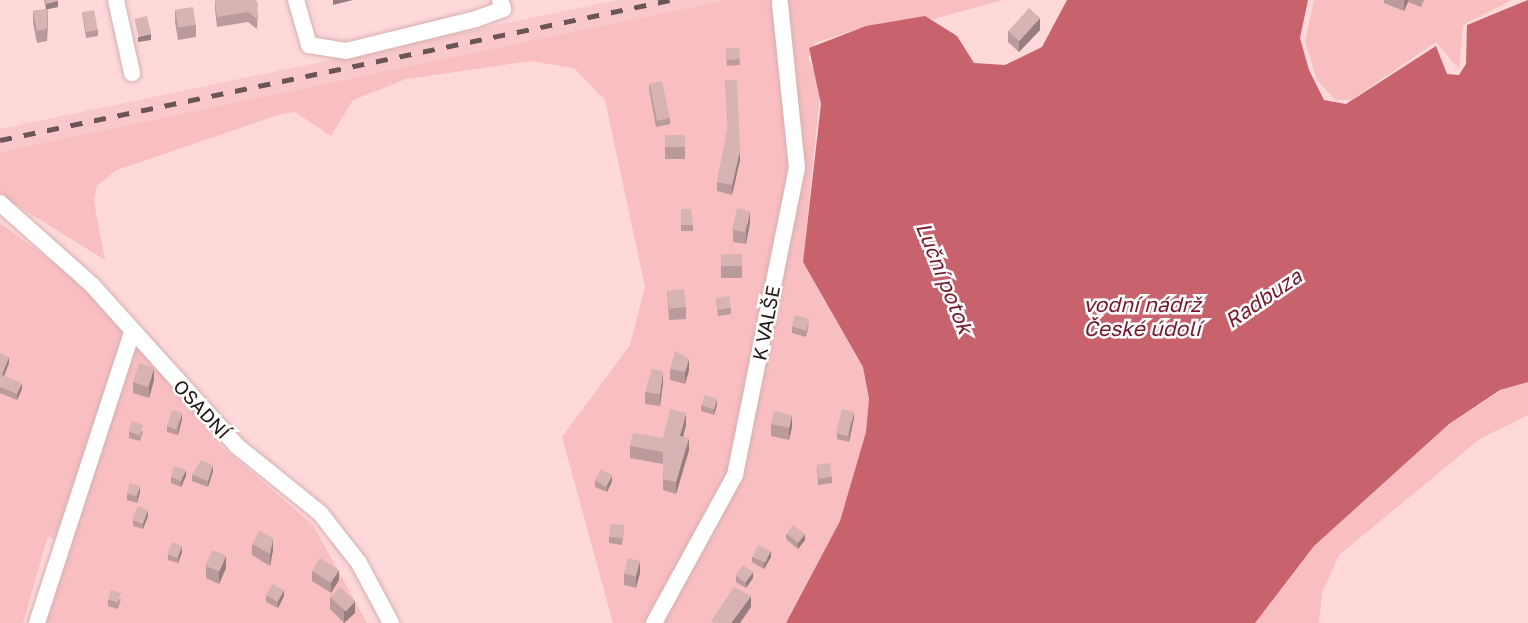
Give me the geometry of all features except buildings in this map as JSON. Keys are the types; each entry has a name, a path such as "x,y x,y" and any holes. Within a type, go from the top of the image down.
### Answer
{"street":[{"path":"116,0 132,73"},
{"path":"296,0 310,45 346,51 502,5"},
{"name":"K VALŠE","path":"654,623 735,475 797,168 780,3"},
{"name":"OSADNÍ","path":"0,203 92,285 132,333 237,446 320,513 359,563 391,623"},
{"path":"37,623 132,333"}],"shaded area":[{"path":"617,0 725,0 0,152 0,129"},
{"path":"725,0 1002,0 934,19 866,26 815,43 808,58 821,84 803,262 863,367 869,399 866,432 840,521 786,623 613,623 562,437 630,345 645,287 605,100 574,68 530,61 406,79 353,100 331,136 295,112 281,114 117,170 97,186 94,202 105,260 0,195 0,152"},
{"path":"1314,0 1512,0 1463,25 1459,69 1436,42 1351,100 1335,100 1317,80 1305,42"},
{"path":"0,223 92,291 223,448 313,525 367,623 32,623 64,543 48,536 23,623 0,623"},
{"path":"1528,382 1528,415 1481,438 1339,555 1322,593 1319,623 1255,623 1314,546 1449,424 1505,388"}],"water":[{"name":"vodní nádrž České údolí","path":"1067,0 1308,0 1300,38 1309,70 1324,100 1346,104 1436,46 1447,74 1459,75 1466,64 1467,25 1528,0 1528,382 1500,390 1449,424 1314,546 1255,623 786,623 840,521 866,432 869,399 863,367 803,262 821,104 809,48 866,26 925,16 957,36 974,63 1005,65 1042,47"}],"railway":[{"path":"0,140 670,0"}],"water label":[{"name":"Luční potok","path":"945,278"},
{"name":"Radbuza","path":"1263,298"}]}
